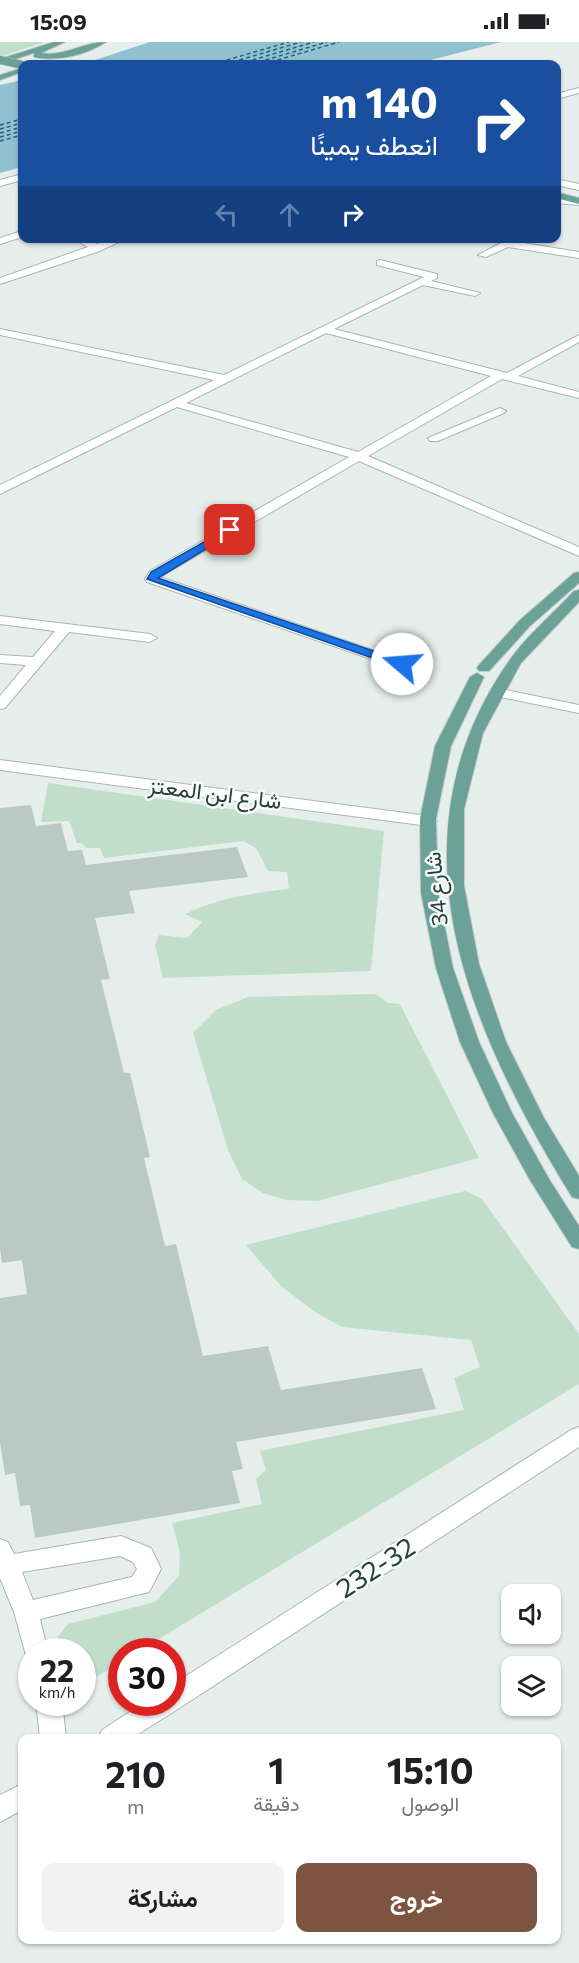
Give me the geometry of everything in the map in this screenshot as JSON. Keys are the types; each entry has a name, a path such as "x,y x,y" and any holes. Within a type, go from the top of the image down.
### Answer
{"main road":[{"path":"61,42 38,51 37,55 46,57 64,55 102,42"},
{"path":"0,62 61,42"},
{"path":"52,60 102,42"},
{"path":"0,62 18,67"},
{"path":"0,78 18,70"},
{"path":"561,188 579,189"},
{"path":"561,190 579,201"},
{"name":"شارع 34","path":"579,576 525,623 481,673 461,704 447,738 434,786 429,822 428,866 435,926 447,980 465,1034 497,1103 523,1151 579,1242"},
{"name":"شارع 34","path":"579,594 533,639 498,688 472,745 456,803 453,828 453,856 459,917 475,982 507,1065 555,1155 579,1192"}],"street":[{"path":"561,95 579,90"},
{"path":"0,183 18,178"},
{"path":"561,200 579,201"},
{"path":"0,241 18,235"},
{"path":"90,243 96,247 94,250"},
{"path":"0,281 111,243"},
{"path":"483,255 504,243"},
{"path":"518,243 579,255"},
{"path":"0,490 433,276 380,263"},
{"path":"423,282 475,293"},
{"path":"326,330 579,395"},
{"path":"0,332 227,378"},
{"path":"402,664 152,579 154,574 358,456 504,376 579,338"},
{"path":"175,403 358,456 579,552"},
{"path":"434,438 500,411"},
{"path":"406,429 448,443"},
{"path":"0,620 150,638"},
{"path":"0,705 65,628"},
{"path":"0,658 36,662"},
{"path":"498,688 579,701"},
{"path":"498,688 579,709"},
{"name":"شارع ابن المعتز","path":"0,765 429,822"},
{"name":"232-32","path":"186,1690 579,1436"},
{"path":"26,1612 140,1585 149,1569 142,1555 121,1546 3,1557 26,1612 32,1638"},
{"path":"50,1716 52,1734"},
{"path":"117,1734 145,1716"},
{"path":"0,1810 18,1799"}],"green space":[{"path":"0,42 44,42 0,57"},
{"path":"48,783 384,831 371,971 163,978 155,945 159,935 187,938 202,922 185,914 210,904 249,894 289,889 287,872 268,871 256,848 243,841 104,858 100,848 86,848 82,843 77,843 69,821 41,822"},
{"path":"376,994 388,1003 400,1004 479,1158 317,1201 287,1200 263,1193 242,1179 228,1150 193,1033 216,1010 248,997"},
{"path":"465,1191 482,1199 579,1334 579,1384 160,1638 108,1638 108,1670 96,1677 96,1638 57,1638 68,1624 155,1602 179,1576 180,1552 172,1523 262,1504 256,1479 266,1470 260,1451 464,1410 454,1378 480,1367 471,1340 342,1327 315,1312 281,1286 246,1245"}],"water":[{"path":"150,42 501,42 431,60 95,60"},
{"path":"18,81 18,168 0,173 0,85"}],"building":[{"path":"31,805 36,826 61,823 68,851 82,850 86,865 237,847 248,877 129,891 135,913 95,918 110,979 101,980 124,1073 130,1073 150,1157 144,1158 165,1246 176,1244 203,1356 268,1346 281,1390 422,1368 436,1409 236,1442 243,1469 232,1471 240,1503 35,1538 30,1505 20,1506 15,1473 5,1475 0,1442 0,1298 27,1294 22,1260 2,1263 0,1248 0,808"}],"ferry route":[{"path":"227,60 289,42"},
{"path":"240,60 301,42"},
{"path":"253,60 314,42"},
{"path":"266,60 327,42"},
{"path":"278,60 339,42"},
{"path":"0,125 18,120"},
{"path":"0,129 18,124"},
{"path":"0,133 18,128"},
{"path":"0,137 18,132"},
{"path":"0,141 18,136"}],"route":[{"path":"230,530 154,574 152,579 158,583 402,664"}]}
